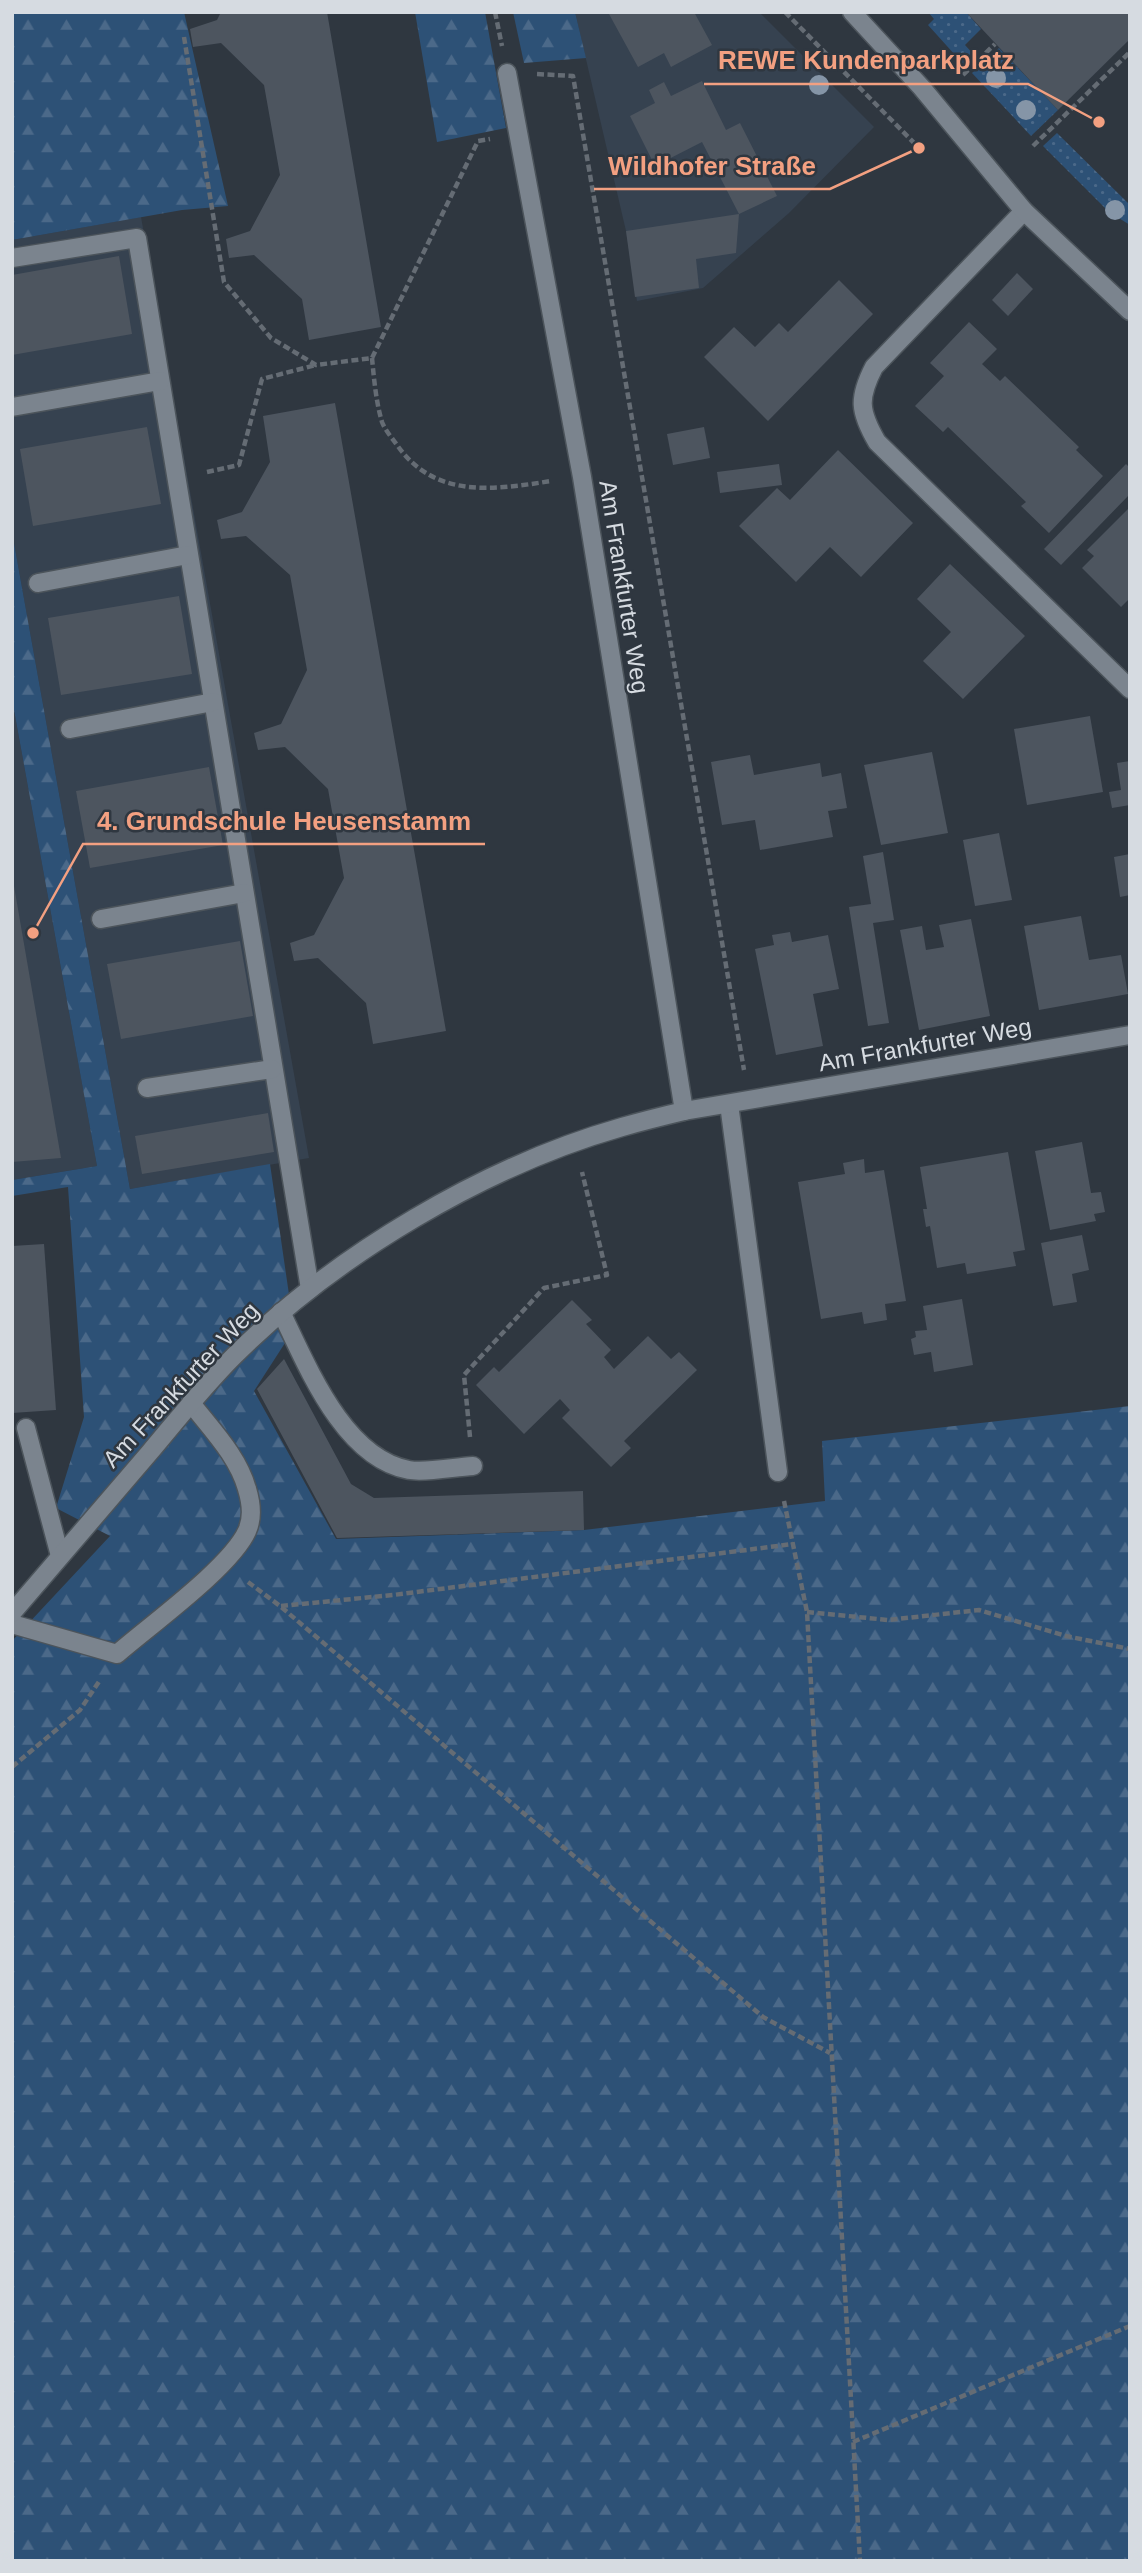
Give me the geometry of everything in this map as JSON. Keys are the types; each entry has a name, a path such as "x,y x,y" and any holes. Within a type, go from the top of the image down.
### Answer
{"street":[{"path":"852,12 922,89 1024,211 1130,311"},
{"name":"Am Frankfurter Weg","path":"507,73 582,477 684,1111"},
{"path":"1024,211 874,367 862,390 865,420 877,442 1130,689"},
{"path":"12,258 136,238 310,1289"},
{"path":"12,407 160,381"},
{"path":"38,583 188,555"},
{"path":"69,729 213,702"},
{"path":"101,919 244,893"},
{"name":"Am Frankfurter Weg","path":"12,1613 233,1357 310,1289 400,1228 456,1196 510,1169 575,1142 684,1111 1130,1035"},
{"path":"147,1088 272,1069"},
{"path":"729,1104 778,1472"},
{"path":"281,1312 323,1397 345,1426 370,1450 389,1463 410,1470 473,1466"},
{"path":"12,1624 117,1654 222,1562 247,1531 251,1509 247,1487 232,1456 191,1403"},
{"path":"26,1427 60,1556"}],"path":[{"path":"785,12 919,148"},
{"path":"184,37 224,282 271,338 316,366"},
{"path":"963,75 995,44"},
{"path":"1033,146 1130,52"},
{"path":"507,73 573,76 749,1100"},
{"path":"518,133 478,141 372,358 383,425 407,459 433,477 468,489 509,488 582,477"},
{"path":"201,473 239,465 262,379 316,366 372,358"},
{"path":"473,1466 464,1375 544,1288 607,1275 575,1142"},
{"path":"778,1472 807,1612 860,2561"},
{"path":"280,1606 393,1595 793,1544"},
{"path":"222,1562 280,1606 763,2017 831,2053"},
{"path":"807,1612 888,1620 979,1610 1066,1636 1130,1649"},
{"path":"12,1768 80,1710 117,1654"},
{"path":"853,2442 1130,2326"}],"shaded area":[{"path":"575,12 759,12 874,127 789,213 703,288 637,301 626,231"},
{"path":"141,217 309,1158 130,1189 12,532 12,240"},
{"path":"12,699 97,1166 12,1180"}],"green space":[{"path":"12,12 184,12 228,206 182,210 12,240"},
{"path":"415,12 485,12 506,128 437,142"},
{"path":"513,12 575,12 586,58 524,63"},
{"path":"928,12 966,12 981,29 965,45 975,56 965,66 928,25 934,19"},
{"path":"999,48 1058,110 1031,136 972,73"},
{"path":"1057,133 1130,205 1130,225 1109,212 1043,146"},
{"path":"12,532 130,1189 270,1164 294,1329 254,1391 336,1539 584,1530 825,1501 822,1441 1130,1406 1130,2561 12,2561 12,1641 110,1536 56,1508 84,1417 68,1187 12,1196 12,1180 97,1166 12,699"}],"building":[{"path":"221,12 327,12 381,327 309,340 302,299 254,255 229,258 226,239 250,231 280,175 264,85 221,43 193,47 190,29 217,20"},
{"path":"694,12 712,45 671,67 664,53 638,67 609,14"},
{"path":"966,12 1130,12 1130,39 1058,110"},
{"path":"702,81 726,130 740,123 777,196 739,214 702,142 655,166 630,116 655,103 649,90 664,82 671,96"},
{"path":"739,214 736,253 696,259 699,288 635,297 626,231"},
{"path":"119,256 132,334 12,355 12,275"},
{"path":"1017,273 1033,289 1008,316 992,300"},
{"path":"839,280 873,314 768,421 704,357 734,327 755,347 779,323 788,332"},
{"path":"969,322 997,349 982,364 1000,381 1005,376 1079,447 1076,450 1103,476 1049,533 1021,506 1026,502 948,427 943,432 915,406 944,376 930,363"},
{"path":"335,403 446,1031 373,1044 366,1003 318,958 294,961 290,943 314,935 344,878 328,789 285,747 258,750 254,733 281,724 307,670 290,575 246,536 221,539 217,520 242,512 270,462 263,416"},
{"path":"147,427 161,504 33,526 20,449"},
{"path":"704,427 710,458 673,465 667,434"},
{"path":"838,450 913,523 861,577 830,547 796,582 739,526 777,488 790,500"},
{"path":"779,464 782,485 720,493 717,472"},
{"path":"1126,464 1130,468 1130,494 1061,565 1044,549"},
{"path":"1130,507 1130,598 1121,607 1082,568 1094,556 1087,550"},
{"path":"950,564 1025,636 963,699 923,661 951,632 917,599"},
{"path":"179,596 192,674 61,695 48,618"},
{"path":"1090,716 1103,792 1027,805 1014,729"},
{"path":"932,752 948,833 881,845 864,765"},
{"path":"750,755 754,775 820,763 822,777 841,773 847,808 828,811 833,837 760,850 755,820 722,825 711,762"},
{"path":"1130,761 1130,805 1112,808 1109,792 1121,790 1117,763"},
{"path":"209,767 223,845 90,868 76,791"},
{"path":"999,833 1012,900 975,906 963,840"},
{"path":"883,852 894,920 873,923 889,1023 868,1026 849,907 871,904 863,856"},
{"path":"1130,854 1130,895 1120,897 1114,857"},
{"path":"14,886 61,1158 12,1162"},
{"path":"1081,916 1089,960 1121,955 1128,994 1039,1010 1024,926"},
{"path":"971,919 990,1016 919,1030 900,930 922,926 926,950 944,947 939,925"},
{"path":"790,932 792,942 828,935 839,989 813,994 823,1046 776,1055 755,949 774,945 772,935"},
{"path":"240,941 253,1016 121,1039 107,964"},
{"path":"268,1113 274,1152 142,1174 135,1136"},
{"path":"1082,1142 1091,1193 1101,1192 1105,1212 1094,1214 1096,1221 1050,1230 1035,1151"},
{"path":"1008,1152 1025,1250 1013,1252 1016,1266 967,1274 965,1263 937,1268 930,1226 926,1227 923,1209 927,1209 920,1167"},
{"path":"864,1159 865,1173 884,1170 906,1301 885,1304 887,1320 864,1324 862,1312 821,1319 798,1182 845,1174 843,1163"},
{"path":"1082,1235 1089,1270 1072,1274 1077,1302 1053,1306 1041,1243"},
{"path":"44,1244 56,1410 12,1413 12,1246"},
{"path":"962,1299 973,1365 934,1372 931,1352 914,1355 911,1339 916,1337 915,1331 927,1330 923,1306"},
{"path":"572,1300 592,1320 586,1324 611,1350 604,1357 614,1369 648,1336 671,1359 679,1352 697,1370 624,1441 631,1448 611,1467 562,1418 570,1410 560,1399 524,1434 476,1385 494,1367 499,1372"},
{"path":"284,1359 351,1484 374,1498 583,1491 584,1530 337,1538 257,1389"}],"place":[{"name":"REWE Kundenparkplatz","path":"1099,122"},
{"name":"Wildhofer Straße","path":"919,148"},
{"name":"4. Grundschule Heusenstamm","path":"33,933"}]}
